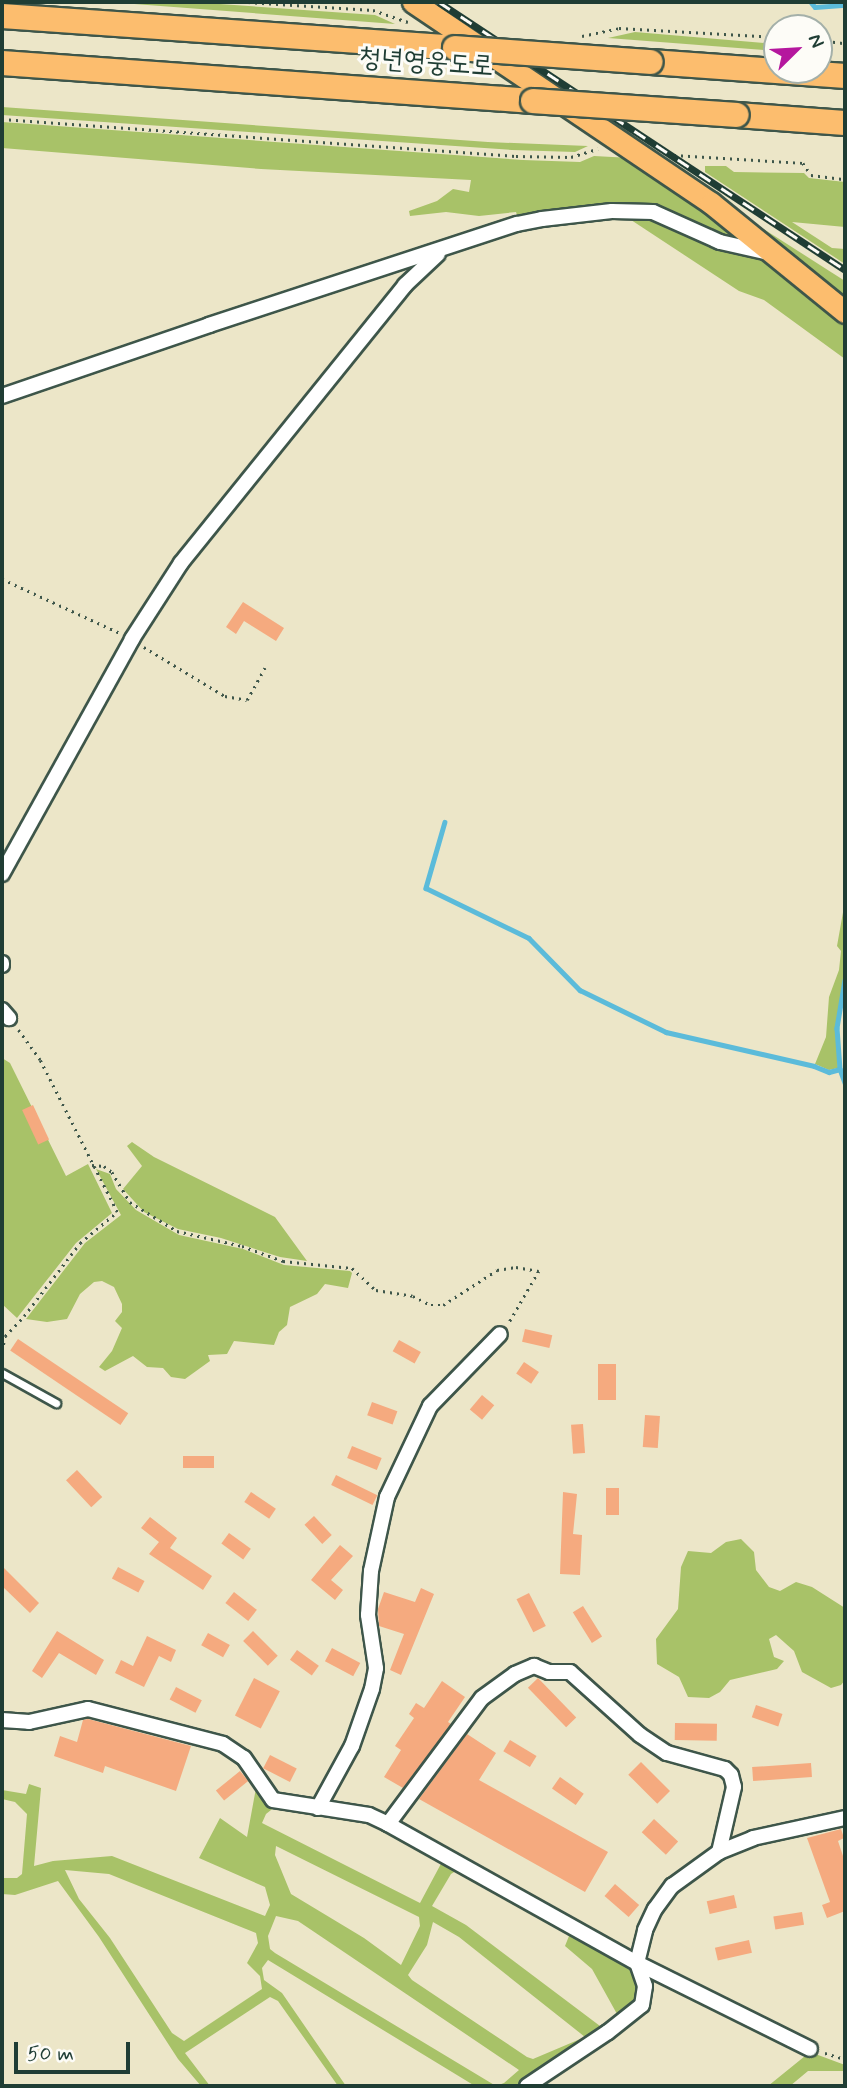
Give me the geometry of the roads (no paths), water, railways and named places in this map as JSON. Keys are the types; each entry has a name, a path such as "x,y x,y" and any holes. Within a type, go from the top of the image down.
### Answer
{"highway":[{"name":"청년영웅도로","path":"2,16 845,76"},
{"name":"청년영웅도로","path":"2,62 845,123"}],"main road":[{"path":"415,12 638,152 778,255 845,312"}],"street":[{"path":"2,396 517,224 612,211 653,212 720,242 778,255"},
{"path":"2,874 132,639 181,563 405,285 444,249"},
{"path":"318,1808 352,1746 372,1689 376,1668 368,1615 371,1571 387,1497 430,1406 500,1334"},
{"path":"388,1824 482,1698 515,1674 534,1666 549,1672 570,1672 640,1735 667,1753 724,1769 731,1774 734,1787 719,1852"},
{"path":"2,1720 29,1722 88,1709 223,1744 244,1758 265,1793 273,1800 369,1815 637,1963 810,2049"},
{"path":"527,2086 608,2032 642,2005 645,1986 637,1963 654,1909 673,1886 719,1852 753,1838 845,1818"}],"lane":[{"path":"2,1373 56,1403"}],"waterway":[{"path":"811,2 815,7 845,5"},
{"path":"445,822 426,888 529,938 580,990 666,1032 814,1066 829,1072 840,1069"},
{"path":"845,980 837,1028 840,1069 845,1083"}],"railway":[{"path":"439,2 845,270"}]}
